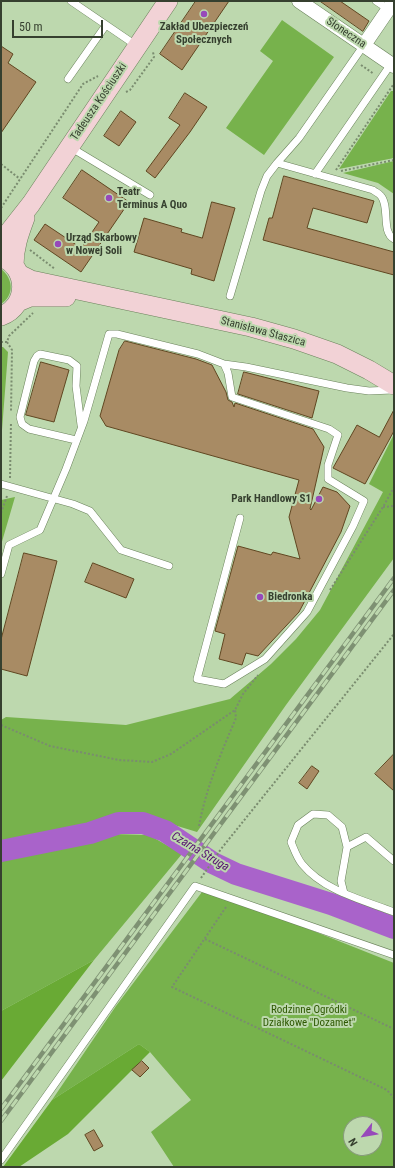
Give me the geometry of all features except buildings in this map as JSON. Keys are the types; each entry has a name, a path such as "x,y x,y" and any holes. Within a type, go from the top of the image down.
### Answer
{"street":[{"name":"Tadeusza Kościuszki","path":"1,242 31,204 69,147 145,48 168,1"},
{"name":"Słoneczna","path":"299,1 392,65"},
{"path":"364,45 391,5"},
{"name":"Tadeusza Kościuszki","path":"18,302 22,283 11,265 18,239 31,204"},
{"name":"Stanisława Staszica","path":"11,265 31,280 251,327 294,339 337,354 369,370 394,385"},
{"name":"Stanisława Staszica","path":"18,302 30,297 46,296 124,300"},
{"path":"2,317 12,310 18,302"}],"lane":[{"path":"71,1 106,25 145,48"},
{"path":"376,1 391,5"},
{"path":"68,79 106,25"},
{"path":"230,296 267,176 299,138 364,45"},
{"path":"315,174 392,65"},
{"path":"69,147 150,195"},
{"path":"277,163 373,190 381,196 385,205 388,231 391,237 394,238"},
{"path":"1,574 9,545 40,530 66,469 81,427 108,334 117,334 198,354 224,364 246,367 347,388 369,391 394,389"},
{"path":"76,440 29,429 22,424 20,417 34,361 40,354 69,360 77,366 76,386 81,427"},
{"path":"224,364 228,373 232,397 329,429 338,435 328,465 328,479 364,502 353,526 307,612 265,659 224,684 197,678 240,518"},
{"path":"1,484 73,504 90,511 121,550 169,566"},
{"path":"344,893 341,881 347,847 342,827 328,815 313,814 298,825 291,842 300,863 316,879 344,893 394,912"},
{"path":"347,847 366,837 394,861"},
{"path":"1,1160 195,886 394,955"}],"path":[{"path":"124,93 130,90 154,57 145,48"},
{"path":"1,208 83,84 101,74"},
{"path":"394,86 334,172 394,160"},
{"path":"1,169 2,165 20,179"},
{"path":"27,247 50,266"},
{"path":"7,342 9,336 35,311"},
{"path":"1,342 7,342"},
{"path":"1,513 10,486 12,350 7,342"},
{"path":"328,593 383,507 394,487"},
{"path":"383,507 394,506"},
{"path":"206,871 221,849 394,634"},
{"path":"199,826 202,808 213,774 236,718 236,710 243,694 261,672"},
{"path":"1,725 50,746 119,760 152,762 171,754 236,710"},
{"path":"232,899 172,987 387,1090 394,1098"},
{"path":"205,939 394,1029"}],"green space":[{"path":"282,20 334,57 264,155 226,128 273,61 260,51"},
{"path":"391,91 394,93 394,158 339,169"},
{"path":"394,161 394,194 378,183 343,173"},
{"path":"1,269 8,277 11,286 9,296 1,304"},
{"path":"1,347 8,352 1,443"},
{"path":"394,434 394,558 286,705 197,832 138,814 78,828 1,841 1,720 6,717 126,725 230,699 271,664 296,639 320,610 383,492 369,484"},
{"path":"15,497 1,545 1,500"},
{"path":"113,834 149,835 182,854 94,960 1,1011 1,861"},
{"name":"Rodzinne Ogródki Działkowe \"Dozamet\"","path":"205,888 394,963 394,1167 174,1167 151,1132 191,1100 150,1052 139,1044 52,1100 116,1006"},
{"path":"94,960 1,1081 1,1011"},
{"path":"139,1044 150,1052 68,1134 19,1167 3,1167 52,1100"}],"waterway":[{"name":"Czarna Struga","path":"1,851 90,833 119,823 143,823 165,831 213,863 236,874 331,904 394,928"}],"railway":[{"path":"1,1109 394,578"},
{"path":"1,1121 394,590"}],"place":[{"name":"Zakład Ubezpieczeń Społecznych","path":"204,14"},
{"name":"Teatr Terminus A Quo","path":"109,198"},
{"name":"Urząd Skarbowy w Nowej Soli","path":"58,244"},
{"name":"Park Handlowy S1","path":"319,499"},
{"name":"Biedronka","path":"260,597"}]}
